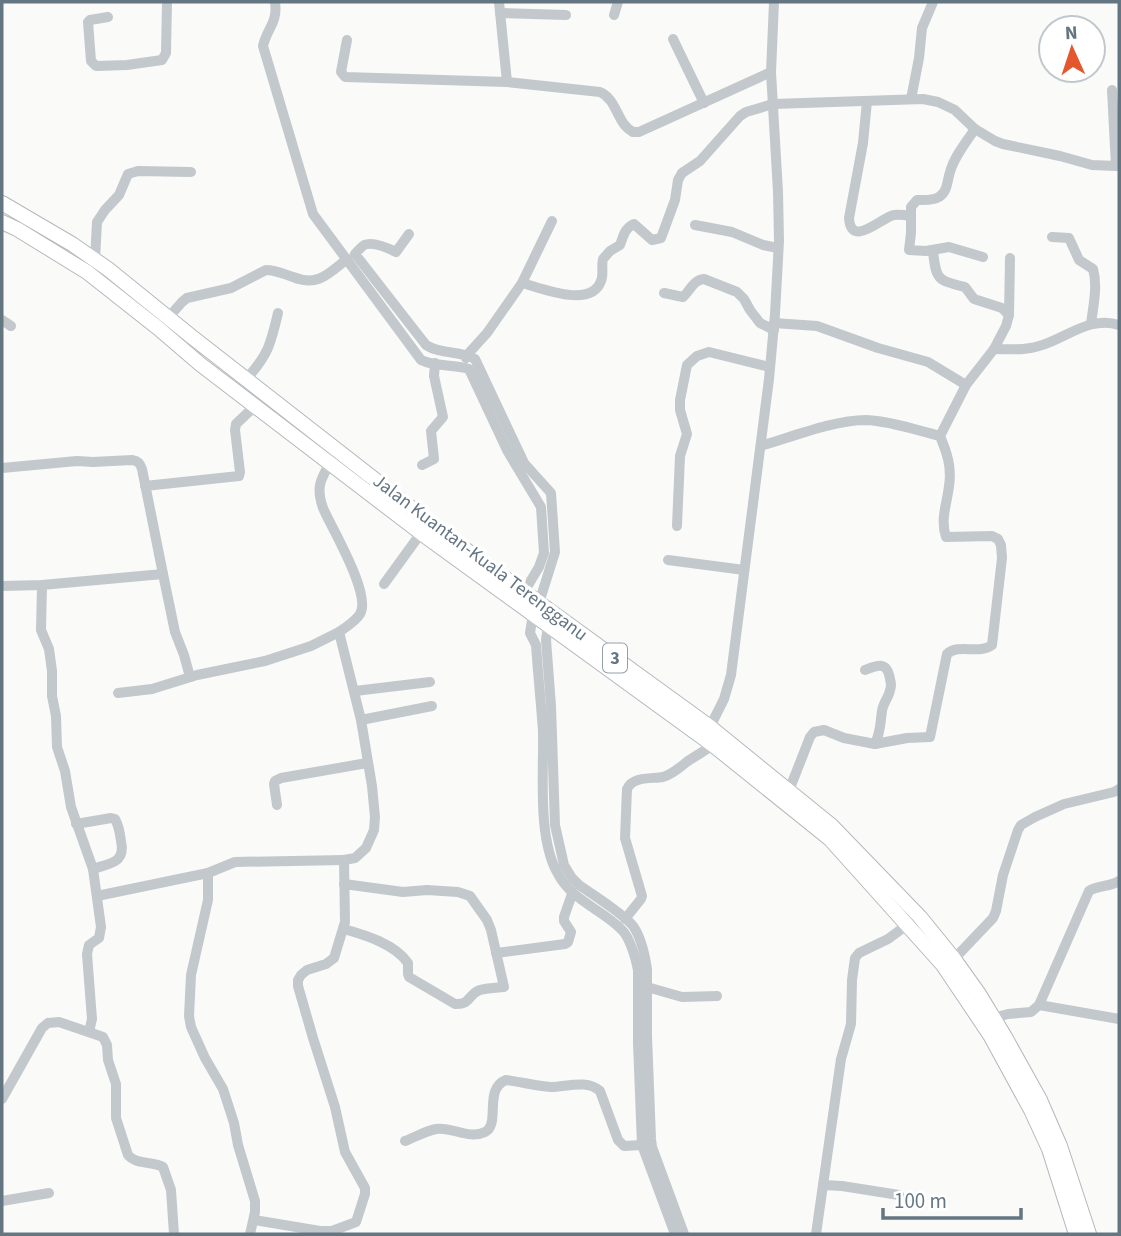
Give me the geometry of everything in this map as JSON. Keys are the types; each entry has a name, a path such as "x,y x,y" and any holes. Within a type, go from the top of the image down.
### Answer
{"highway":[{"name":"Jalan Kuantan-Kuala Terengganu","path":"2,203 95,260 451,539 524,593 548,625 713,746 830,839 943,965 990,1035 1031,1110 1049,1150 1076,1234"},
{"name":"Jalan Kuantan-Kuala Terengganu","path":"2,222 87,272 421,533 710,727 832,826 920,917 954,959 993,1018 1040,1100 1060,1146 1089,1234"},
{"path":"259,409 275,402"}],"street":[{"path":"108,17 88,22 93,64 127,65 162,60 166,53 167,2"},
{"path":"275,2 275,20 262,46 310,208 421,360 462,367 470,371 508,452 541,507 544,553 524,593"},
{"path":"499,2 507,82"},
{"path":"614,15 618,2"},
{"path":"710,727 728,690 770,367 778,248 778,192 771,72 774,2"},
{"path":"911,99 922,28 933,2"},
{"path":"500,13 566,15"},
{"path":"673,39 704,103"},
{"path":"347,40 341,72 345,77 507,82 600,92 610,99 624,127 633,132 639,132 771,72"},
{"path":"522,282 567,295 581,296 592,292 602,279 603,259 620,245 624,233 631,226 635,225 652,240 661,238 682,173 700,161 746,112 773,104 923,99 954,110 975,129 1003,144 1092,165 1115,166 1112,90"},
{"path":"867,101 863,143 849,218 850,227 859,231 880,223 891,215 911,216"},
{"path":"975,129 954,161 946,190 931,200 917,200 911,207 909,250 933,251 949,247 983,257"},
{"path":"95,260 97,222 119,195 128,174 138,171 191,172"},
{"path":"462,367 467,355 487,333 522,282 552,220"},
{"path":"695,225 732,232 778,248"},
{"path":"409,234 396,252 368,244 355,254 426,345 475,359 524,463 551,493 555,552 530,633 536,645 548,849 556,872 572,894 622,930 637,961 642,1145 675,1234"},
{"path":"1052,237 1069,238 1079,260 1093,269 1095,274 1091,324"},
{"path":"933,251 938,277 965,287 974,299 1002,308 1009,315"},
{"path":"788,790 814,732 824,730 844,738 875,744 930,737 947,654 955,649 986,649 992,645 1002,558 1001,545 998,539 992,536 946,537 944,515 950,472 940,436 966,385 993,349 1006,326 1009,315 1010,258"},
{"path":"168,318 187,298 231,288 266,270 301,281 319,280 347,260"},
{"path":"664,293 683,297 695,282 704,279 737,292 760,323 774,321 817,326 878,348 928,362 966,385"},
{"path":"246,379 270,346 278,313"},
{"path":"993,349 1030,349 1091,324 1117,322"},
{"path":"677,526 680,456 687,433 680,400 687,365 697,356 709,352 770,367"},
{"path":"422,465 434,459 431,431 443,417 434,376 435,363"},
{"path":"145,486 239,476 236,424 259,409"},
{"path":"761,446 852,421 878,422 940,436"},
{"path":"2,468 77,461 132,460 140,464 175,632 190,677"},
{"path":"118,693 152,689 190,677 285,655 339,632 359,616 363,607 363,596 357,577 319,498 320,480 330,463"},
{"path":"384,583 421,533"},
{"path":"668,560 744,570"},
{"path":"2,586 42,585 163,573"},
{"path":"42,585 41,630 49,649 52,703 57,716 57,747 76,824 93,869 101,932 99,938 89,945 87,954 92,1019 89,1032"},
{"path":"548,625 545,640 551,706 555,825 564,865 572,878 634,928 645,959 652,1147 684,1234"},
{"path":"97,896 208,873 235,862 344,860 360,854 374,830 374,805 361,720 339,632"},
{"path":"865,670 876,666 886,667 891,684 882,711 881,731 875,744"},
{"path":"355,691 430,682"},
{"path":"361,720 432,706"},
{"path":"625,919 642,896 625,838 629,784 671,774 713,746"},
{"path":"277,805 274,784 281,778 368,763"},
{"path":"954,959 993,918 1003,875 1021,825 1059,806 1119,789"},
{"path":"76,824 111,818 118,823 123,853 121,858 93,869"},
{"path":"254,1220 332,1233 356,1222 365,1195 365,1188 345,1152 335,1107 298,986 298,979 307,970 326,964 334,958 344,929 344,860"},
{"path":"208,873 208,900 191,975 191,1027 223,1089 234,1123 255,1201 250,1234"},
{"path":"993,1018 1031,1012 1040,1005 1086,897 1094,888 1114,885 1119,881"},
{"path":"344,884 403,892 427,890 465,893 470,896 491,930 504,987 480,990 466,1002 455,1004 410,977 408,963 401,954 373,938 344,929"},
{"path":"496,953 568,942 571,932 564,917 572,894"},
{"path":"816,1234 841,1059 851,1024 855,958 906,925"},
{"path":"647,987 682,998 717,996"},
{"path":"1040,1005 1119,1019"},
{"path":"2,1098 42,1028 48,1023 59,1022 103,1037 116,1084 116,1118 128,1154 131,1159 160,1165 166,1174 171,1189 174,1234"},
{"path":"405,1141 438,1129 460,1133 487,1131 491,1125 495,1089 506,1080 549,1087 595,1087 600,1091 618,1140 624,1146 642,1145"},
{"path":"826,1169 842,1186"},
{"path":"823,1185 899,1195"},
{"path":"2,1201 49,1194"}]}
